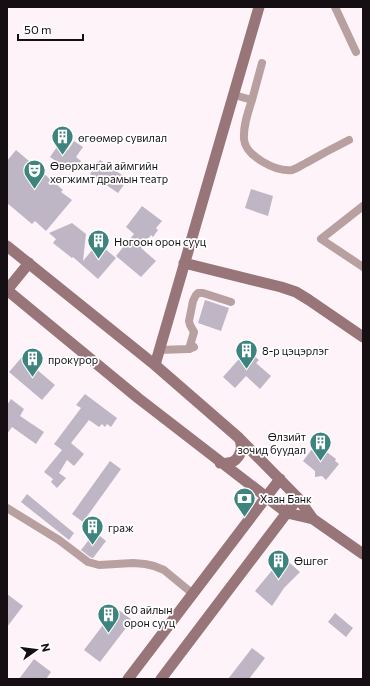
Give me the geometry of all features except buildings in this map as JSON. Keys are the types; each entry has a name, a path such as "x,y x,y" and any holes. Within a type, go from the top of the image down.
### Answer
{"main road":[{"path":"155,365 259,7"},
{"path":"7,246 155,365 239,438 298,498 313,519 363,554"},
{"path":"29,263 7,290 138,398 286,513 313,519"},
{"path":"184,263 274,285 296,292 363,337"},
{"path":"220,463 227,463 238,457 242,444 239,438"},
{"path":"128,679 280,479"},
{"path":"161,679 298,498"}],"street":[{"path":"335,7 356,52"},
{"path":"262,63 245,125 244,140 249,150 263,162 271,166 280,169 292,170 349,140"},
{"path":"234,95 252,100"},
{"path":"363,206 321,239 363,267"},
{"path":"159,350 191,348 194,332 190,325 190,319 193,301 198,293 203,293 231,302"},
{"path":"7,508 59,540 88,562 99,564 133,563 154,566 164,570 192,594"}],"place":[{"name":"өгөөмөр сувилал","path":"63,156"},
{"name":"Өвөрхангай аймгийн хөгжимт драмын театр","path":"35,190"},
{"name":"Ногоон орон сууц","path":"98,260"},
{"name":"8-р цэцэрлэг","path":"247,370"},
{"name":"прокурор","path":"32,378"},
{"name":"Өлзийт зочид буудал","path":"321,462"},
{"name":"Хаан Банк","path":"244,518"},
{"name":"граж","path":"92,546"},
{"name":"Өшгөг","path":"278,580"},
{"name":"60 айлын орон сууц","path":"108,634"}]}
